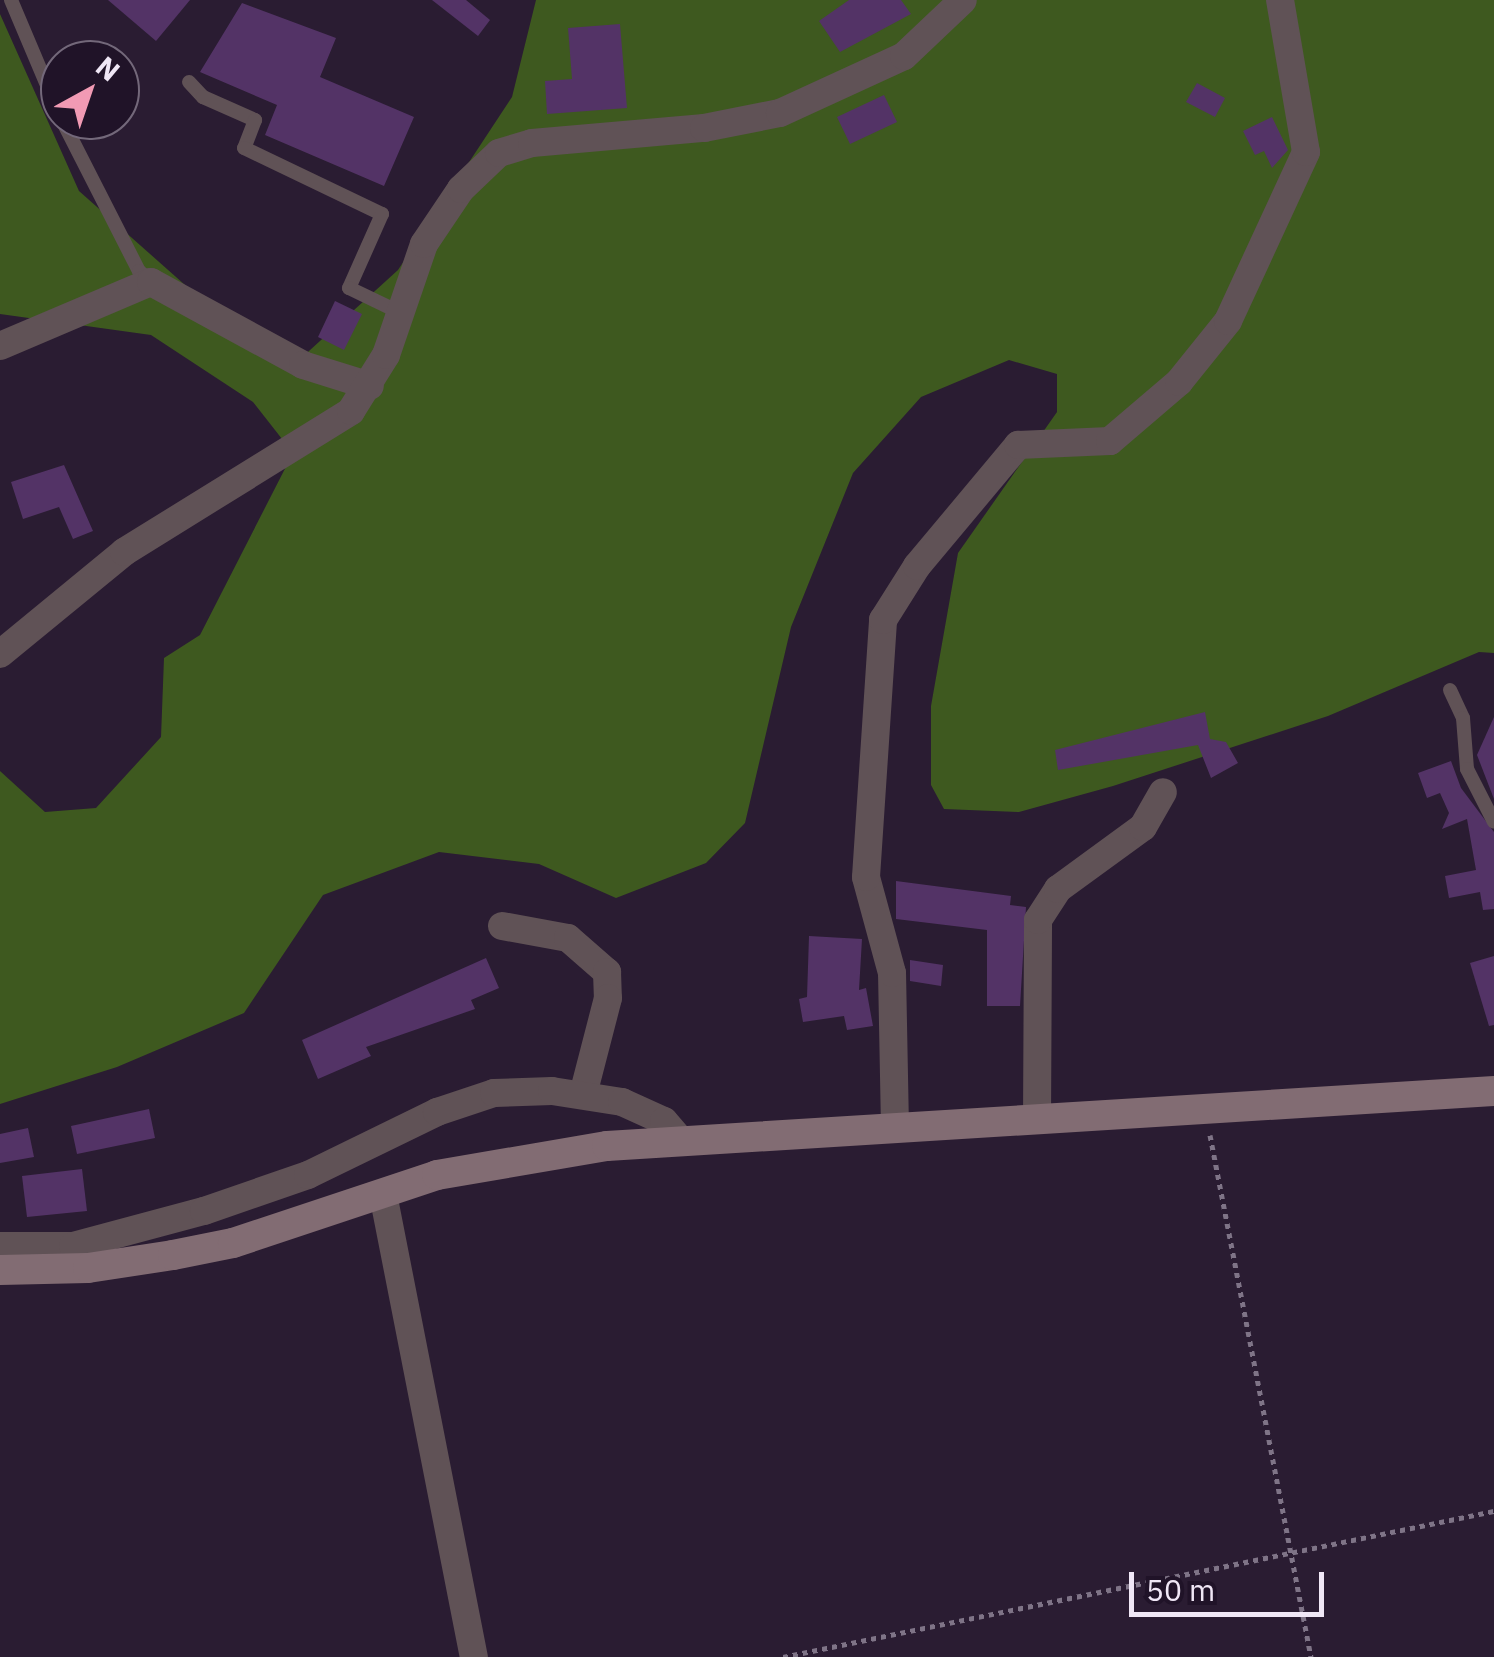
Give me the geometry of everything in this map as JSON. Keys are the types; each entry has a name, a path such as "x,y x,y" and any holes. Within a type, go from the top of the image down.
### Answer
{"street":[{"path":"0,654 124,552 351,411 370,386 402,313 424,244 461,189 499,153 532,143 704,128 780,113 879,71 963,0"},
{"path":"895,1128 892,974 866,877 883,620 918,566 1018,445 1110,441 1179,382 1228,321 1306,152 1280,0"},
{"path":"0,346 151,282 302,365 370,386"},
{"path":"1038,1120 1038,920 1058,890 1143,827 1163,792"},
{"path":"502,926 568,938 606,972 608,998 583,1095"},
{"path":"0,1270 88,1268 173,1256 383,1194 524,1158 678,1137 1038,1120 1494,1090"},
{"path":"0,1246 73,1246 204,1212 308,1176 437,1112 494,1093 583,1095 644,1110 678,1137"},
{"path":"383,1194 474,1657"}],"lane":[{"path":"11,0 40,68"},
{"path":"190,82 203,97 256,120 244,148 382,214 348,288 402,313"},
{"path":"72,140 139,271 151,282"},
{"path":"1450,690 1463,718 1467,769 1494,822"}],"path":[{"path":"1205,1110 1310,1657"},
{"path":"783,1657 1494,1510"}],"green space":[{"path":"536,0 1494,0 1494,653 1479,652 1328,716 1113,786 1019,812 944,809 931,785 931,706 958,553 1057,412 1057,374 1009,360 921,397 853,473 791,627 745,823 706,863 616,898 539,864 439,852 323,895 244,1013 117,1067 0,1104 0,771 45,812 96,808 161,737 164,658 200,635 293,453 253,402 151,335 0,314 0,14 40,104 40,140 56,140 79,191 220,316 298,361 398,270 512,97"}],"building":[{"path":"108,0 190,0 156,41"},
{"path":"432,0 466,0 490,20 478,36"},
{"path":"849,0 901,0 911,14 840,52 819,21"},
{"path":"242,3 336,38 320,77 414,117 384,186 265,135 277,105 200,72"},
{"path":"620,24 627,108 547,114 545,81 572,79 568,28"},
{"path":"1197,83 1225,98 1215,117 1186,102"},
{"path":"884,95 897,122 850,144 837,117"},
{"path":"1272,117 1288,150 1272,168 1264,151 1255,155 1243,131"},
{"path":"335,301 362,314 344,350 318,337"},
{"path":"64,465 93,531 73,539 59,507 23,519 11,482"},
{"path":"1205,712 1210,739 1226,742 1238,763 1211,778 1198,745 1058,770 1055,750"},
{"path":"1494,717 1494,799 1477,755"},
{"path":"1451,761 1461,788 1494,832 1494,909 1483,910 1480,892 1449,898 1445,876 1476,870 1467,819 1442,829 1449,813 1440,793 1427,798 1418,773"},
{"path":"896,881 1011,896 1010,905 1026,907 1020,1006 987,1006 987,930 896,919"},
{"path":"809,936 862,939 859,990 866,988 873,1026 847,1030 844,1016 803,1022 799,999 807,997"},
{"path":"1494,956 1494,1025 1489,1026 1470,963"},
{"path":"486,958 499,988 471,1000 475,1009 366,1047 371,1056 318,1079 302,1040"},
{"path":"910,960 943,965 941,986 910,981"},
{"path":"149,1109 155,1138 77,1154 71,1126"},
{"path":"28,1128 34,1157 0,1163 0,1134"},
{"path":"82,1169 87,1211 27,1217 22,1176"}]}
